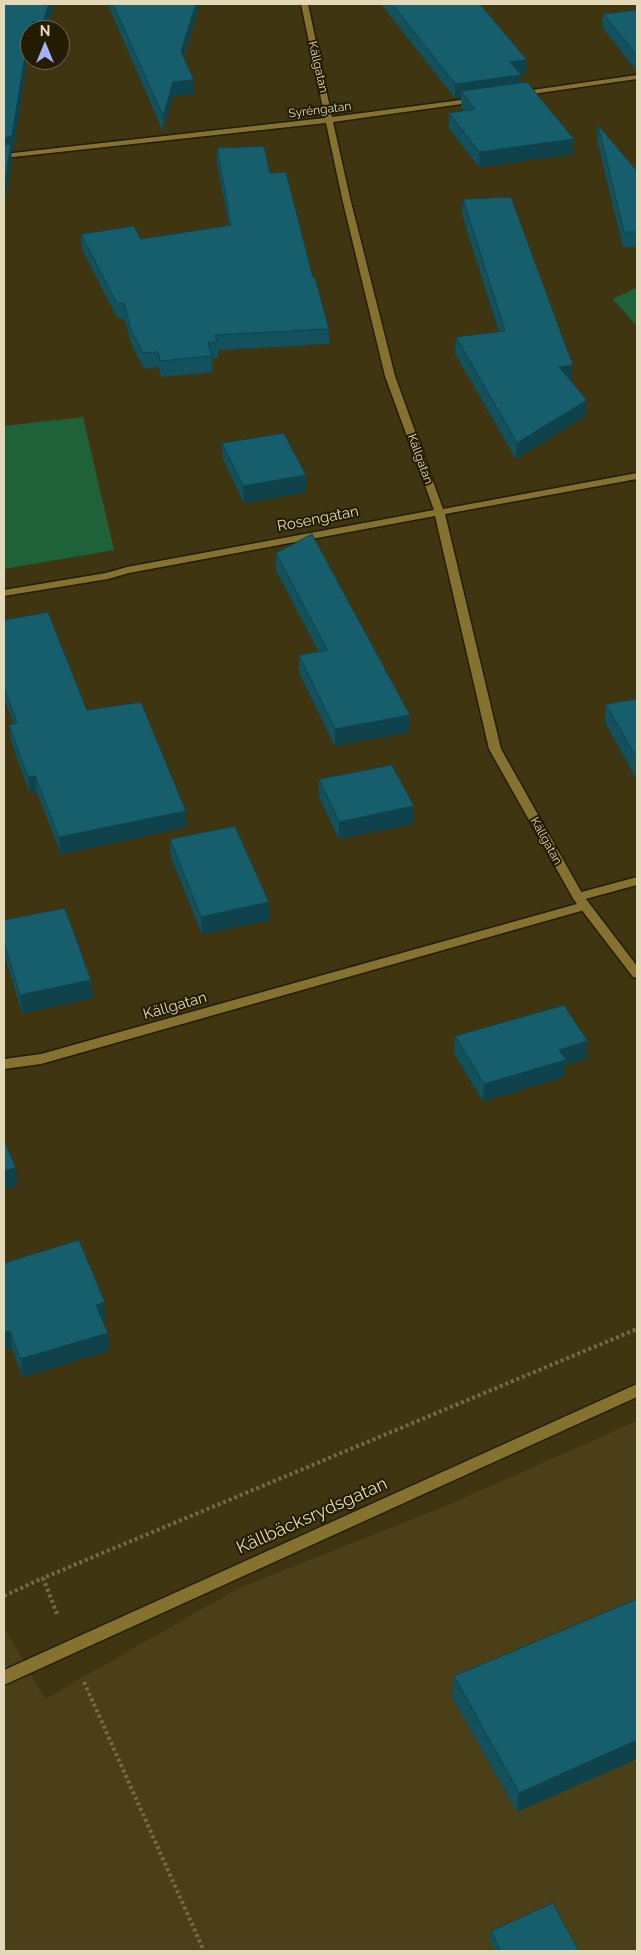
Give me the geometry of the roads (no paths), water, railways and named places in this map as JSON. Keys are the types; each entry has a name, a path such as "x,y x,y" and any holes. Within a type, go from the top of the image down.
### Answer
{"street":[{"name":"Källgatan","path":"304,4 346,198 390,376 439,511 495,750 581,902 637,974"},
{"path":"513,94 637,77"},
{"name":"Syréngatan","path":"4,156 330,120 484,98"},
{"name":"Rosengatan","path":"4,593 108,576 128,570 439,511 637,476"},
{"name":"Källgatan","path":"4,1064 42,1059 581,902 637,881"},
{"name":"Källbäcksrydsgatan","path":"4,1678 637,1390"}]}
